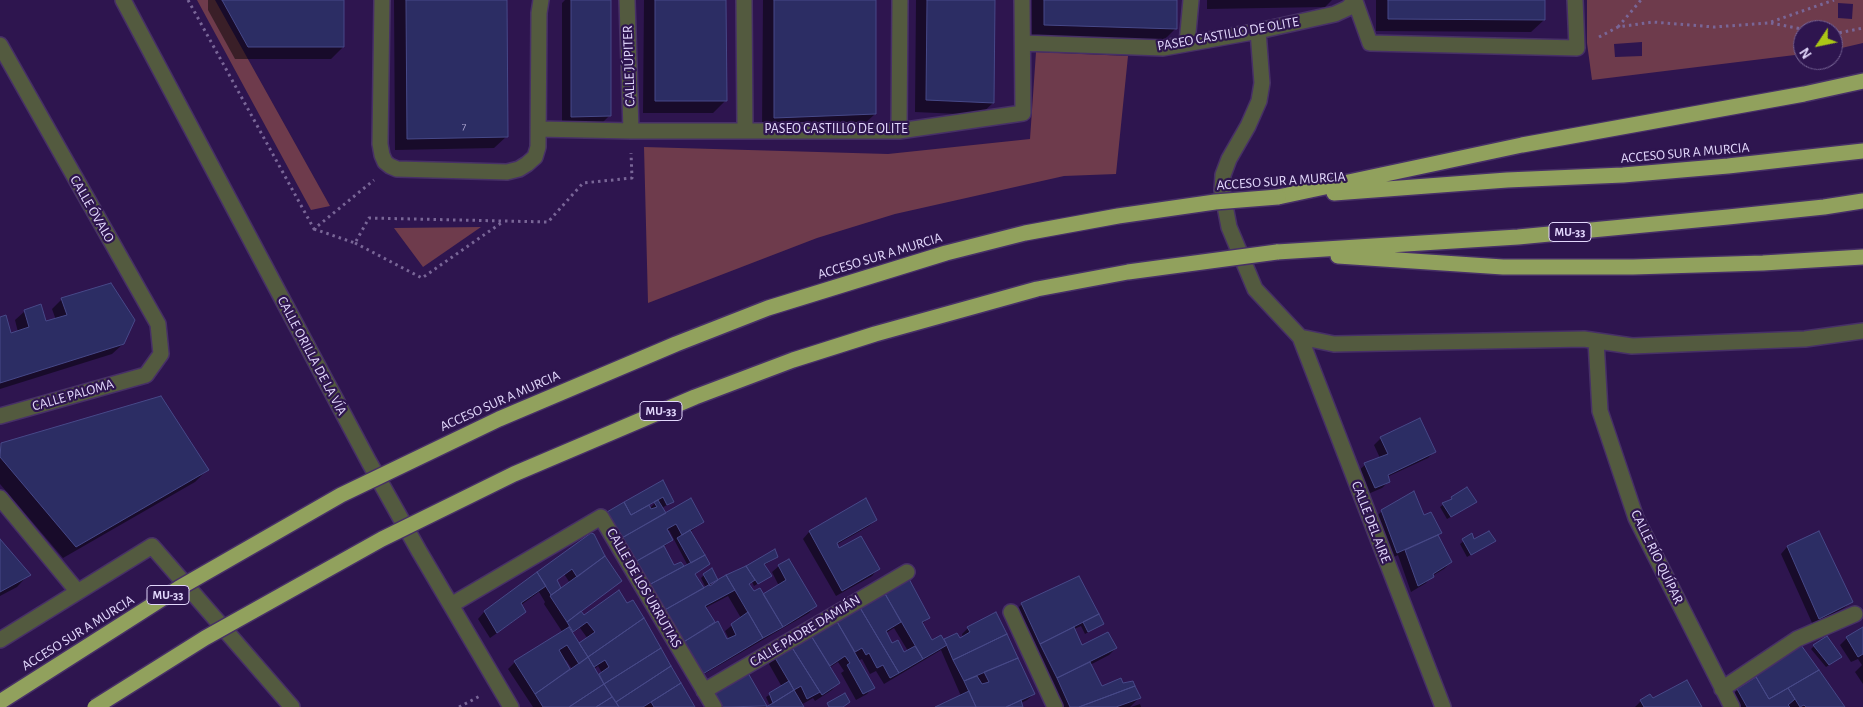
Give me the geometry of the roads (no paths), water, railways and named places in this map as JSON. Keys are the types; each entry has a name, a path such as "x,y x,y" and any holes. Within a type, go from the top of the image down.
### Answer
{"highway":[{"path":"1278,197 1522,145 1863,82"},
{"name":"ACCESO SUR A MURCIA","path":"0,702 179,588 342,495 499,419 686,340 768,308 946,253 1025,233 1118,216 1206,203 1507,180 1623,175 1766,163 1863,151"},
{"name":"MU-33","path":"95,707 205,638 382,539 514,474 695,397 793,360 876,334 1037,290 1128,272 1277,252 1518,236 1728,217 1863,201"},
{"path":"1277,252 1512,267 1643,267 1863,257"}],"street":[{"name":"CALLE ORILLA DE LA VÍA","path":"123,0 369,462 511,707"},
{"path":"382,0 380,144 382,155 390,166 405,170 514,171 535,157 538,147 539,13 541,0"},
{"name":"CALLE JÚPITER","path":"627,0 631,131"},
{"path":"744,0 745,130"},
{"path":"899,131 900,0"},
{"path":"1022,0 1023,43"},
{"path":"1187,43 1191,0"},
{"name":"PASEO CASTILLO DE OLITE","path":"539,129 899,131 1022,113 1023,43 1163,48 1258,31 1335,14 1348,8 1355,0 1370,43 1577,48 1575,0"},
{"path":"1258,31 1262,84 1259,101 1248,126 1229,159 1223,175 1222,190 1229,227 1255,289 1300,337 1334,344 1584,339 1632,346 1805,339 1863,331"},
{"name":"CALLE ÓVALO","path":"0,45 158,324 161,354 146,375"},
{"name":"CALLE DEL AIRE","path":"1300,337 1443,707"},
{"name":"CALLE RÍO QUÍPAR","path":"1596,341 1600,411 1636,518 1732,707"},
{"name":"CALLE PALOMA","path":"0,416 146,375"},
{"path":"0,498 78,592"},
{"name":"CALLE DE LOS URRUTIAS","path":"451,605 602,516 714,707"},
{"path":"0,640 152,546 292,707"},
{"name":"CALLE PADRE DAMIÁN","path":"704,691 907,572"},
{"path":"1011,612 1055,707"},
{"path":"1722,689 1797,639 1855,614"}]}
